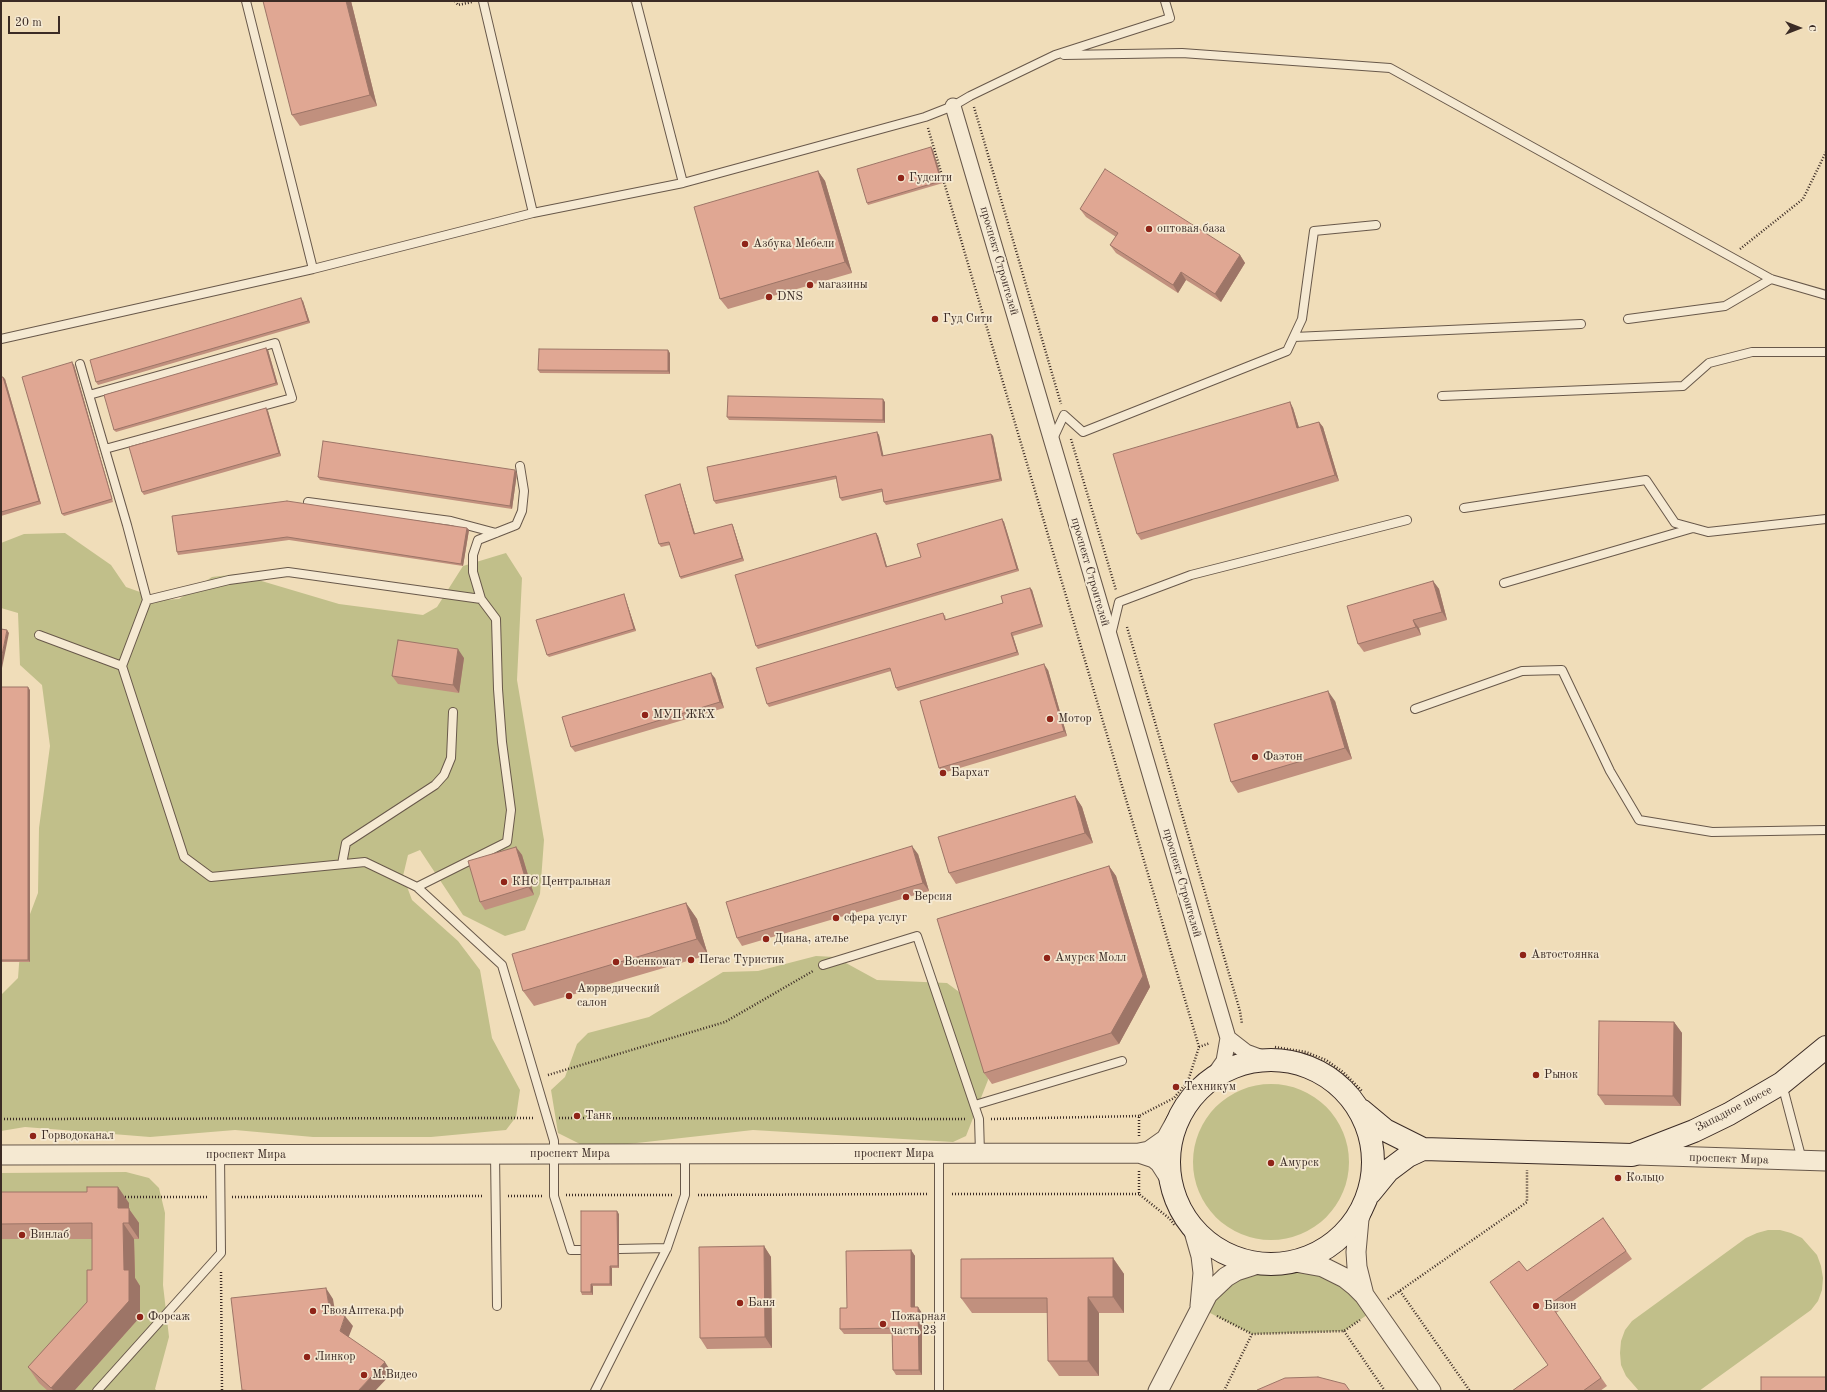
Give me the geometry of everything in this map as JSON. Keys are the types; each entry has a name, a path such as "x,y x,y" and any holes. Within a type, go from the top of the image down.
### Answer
{"main road":[{"name":"Западное шоссе","path":"1632,1155 1694,1131 1728,1114 1782,1083 1826,1047"},
{"path":"1365,1202 1371,1184 1372,1146 1368,1128 1360,1111 1357,1095 1308,1066 1284,1060 1269,1053 1228,1068 1197,1090 1176,1122 1168,1158 1169,1177 1174,1196 1182,1213 1206,1242 1239,1260 1258,1264 1277,1265 1295,1262 1313,1255 1329,1246 1344,1234 1356,1219 1371,1191 1388,1171 1408,1156 1423,1149 1632,1155"},
{"path":"1357,1095 1359,1108 1381,1126 1423,1149"}],"street":[{"name":"проспект Строителей","path":"953,106 1228,1038"},
{"path":"1212,1078 1224,1061 1228,1038 1246,1052 1269,1053"},
{"path":"1139,1153 1149,1151 1166,1139 1176,1122"},
{"path":"1139,1153 1154,1158 1160,1163 1169,1177"},
{"name":"проспект Мира","path":"1,1155 1139,1153"},
{"name":"проспект Мира","path":"1632,1155 1802,1162 1826,1161"},
{"path":"1364,1295 1357,1267 1356,1252 1359,1219 1365,1202"},
{"path":"1193,1228 1201,1256 1203,1273 1200,1308"},
{"path":"1295,1262 1316,1265 1335,1272 1355,1286 1364,1295 1431,1391"},
{"path":"1158,1391 1208,1294 1226,1277 1236,1271 1258,1264"}],"lane":[{"path":"246,1 313,269"},
{"path":"482,1 532,213"},
{"path":"636,1 683,183"},
{"path":"1,339 313,269 532,213 683,183 925,117 953,106 970,96 1056,55 1170,18 1165,1"},
{"path":"1056,55 1182,53 1390,68 1771,279 1826,295"},
{"path":"1052,441 1064,415 1083,432 1287,351 1302,319 1314,231 1376,225"},
{"path":"1628,319 1725,306 1771,279"},
{"path":"1294,337 1581,324"},
{"path":"89,395 275,343 292,398 105,449"},
{"path":"1442,396 1684,386 1709,363 1752,352 1826,352"},
{"path":"80,364 127,525 147,600 122,666 184,857 211,878 365,862 417,887 502,965 554,1141 554,1196 571,1250 582,1250"},
{"path":"417,887 507,842 511,810 502,742 498,689 496,619 481,599 473,572 473,555 478,540 516,525 522,511 524,491 520,466"},
{"path":"1464,508 1646,480 1675,522 1708,532 1826,519"},
{"path":"308,502 451,521 496,534"},
{"path":"1110,639 1119,602 1191,576 1407,520"},
{"path":"1504,583 1693,528"},
{"path":"147,600 229,580 288,572 481,599"},
{"path":"39,635 122,666"},
{"path":"1414,709 1522,671 1562,670 1610,771 1639,820 1712,832 1826,830"},
{"path":"342,864 346,843 435,785 444,775 451,758 453,712"},
{"path":"823,965 917,936 975,1105 979,1119 980,1154"},
{"path":"975,1105 1122,1061"},
{"path":"1782,1083 1802,1162"},
{"path":"495,1154 497,1306"},
{"path":"595,1391 667,1248 685,1195 685,1154"},
{"path":"939,1154 940,1391"},
{"path":"97,1391 221,1253 220,1155"},
{"path":"619,1249 667,1248"}],"path":[{"path":"456,1 458,5 474,1"},
{"path":"970,96 1238,1004 1243,1030"},
{"path":"925,117 1200,1047"},
{"path":"1730,257 1803,199 1826,152"},
{"path":"536,1079 725,1022 823,965"},
{"path":"1269,1053 1285,1047 1306,1052 1326,1060 1343,1072 1357,1095"},
{"path":"1,1119 979,1119 1139,1116"},
{"path":"119,1197 1139,1194"},
{"path":"1470,1391 1400,1291 1527,1202"},
{"path":"221,1253 222,1391"},
{"path":"1235,1326 1252,1334 1344,1331 1385,1391"},
{"path":"1224,1391 1252,1334"}],"shaded area":[{"path":"65,533 111,565 126,587 162,600 179,599 212,577 238,574 339,604 423,615 437,607 463,566 506,553 522,578 517,680 544,840 540,894 525,930 505,936 463,915 420,850 408,855 403,876 412,900 458,941 480,970 492,1038 520,1090 516,1117 506,1130 431,1137 313,1137 235,1130 150,1137 25,1127 1,1131 1,995 18,978 21,938 38,893 39,828 50,746 42,685 20,665 18,613 1,608 1,543 24,534"},
{"path":"816,956 835,957 877,980 947,983 970,1000 983,1021 988,1080 966,1136 953,1142 753,1130 610,1146 580,1144 558,1133 551,1090 565,1077 577,1044 588,1033 649,1017 723,972 758,971"},
{"path":"1271,1084 1301,1090 1314,1097 1326,1107 1336,1119 1343,1132 1349,1162 1343,1192 1336,1205 1326,1217 1314,1227 1301,1234 1271,1240 1241,1234 1228,1227 1216,1217 1206,1205 1199,1192 1193,1162 1199,1132 1206,1119 1216,1107 1228,1097 1241,1090"},
{"path":"126,1172 149,1178 159,1188 165,1213 163,1285 169,1337 155,1389 157,1391 1,1391 1,1173"},
{"path":"1768,1230 1780,1230 1802,1238 1817,1255 1823,1278 1822,1290 1818,1301 1811,1310 1699,1391 1639,1391 1626,1376 1621,1365 1621,1341 1625,1330 1632,1321 1746,1238"},
{"path":"1295,1262 1309,1263 1374,1310 1344,1331 1252,1334 1200,1308 1258,1264 1277,1265"}],"building":[{"path":"263,1 346,1 370,95 292,115"},
{"name":"Гудсити","path":"931,147 941,181 867,203 857,169"},
{"name":"оптовая база","path":"1105,169 1240,255 1215,294 1181,272 1173,285 1110,245 1118,233 1080,209"},
{"path":"818,171 845,262 720,299 694,207"},
{"path":"301,298 308,321 96,382 90,360"},
{"path":"266,348 276,383 114,430 104,395"},
{"path":"539,349 668,350 668,371 538,370"},
{"path":"72,362 112,499 62,514 22,377"},
{"path":"1,377 3,377 39,501 1,512"},
{"path":"728,396 883,399 883,420 727,417"},
{"path":"1290,402 1297,428 1319,422 1335,475 1137,534 1113,454"},
{"path":"266,408 279,453 142,492 129,447"},
{"path":"877,432 882,456 991,434 1000,479 884,502 882,489 840,498 836,476 714,501 707,467"},
{"path":"323,441 515,470 510,506 318,477"},
{"path":"680,484 694,534 732,524 742,558 680,577 669,542 659,544 645,495"},
{"path":"287,501 467,528 461,564 287,537 177,552 172,516"},
{"path":"1002,519 1017,569 756,646 735,575 876,533 886,567 921,557 917,544"},
{"path":"1433,581 1442,612 1413,620 1416,627 1358,644 1347,606"},
{"path":"1030,588 1041,624 1011,633 1017,652 896,688 890,668 767,704 756,668 943,613 945,620 1003,603 1001,596"},
{"path":"624,594 634,629 547,655 536,620"},
{"path":"1,629 7,630 1,660"},
{"path":"398,640 458,649 453,685 392,676"},
{"path":"1044,664 1064,731 939,768 920,701"},
{"name":"МУП ЖКХ","path":"711,673 720,702 571,747 562,717"},
{"path":"1,687 28,687 28,960 1,960"},
{"path":"1328,691 1345,748 1231,782 1214,724"},
{"path":"1075,796 1085,833 949,873 938,837"},
{"path":"912,846 923,883 737,938 726,902"},
{"name":"КНС Центральная","path":"516,847 528,887 480,902 468,861"},
{"name":"Амурск Молл","path":"1109,866 1143,976 1111,1033 984,1073 937,919"},
{"path":"686,903 697,939 523,991 512,954"},
{"path":"1599,1021 1674,1022 1673,1096 1598,1095"},
{"path":"87,1187 118,1187 118,1208 129,1208 129,1223 123,1223 124,1270 129,1270 129,1301 51,1388 28,1367 87,1302 87,1270 92,1270 92,1223 1,1224 1,1192 87,1192"},
{"path":"581,1211 617,1211 618,1266 610,1266 610,1284 591,1284 591,1292 581,1292"},
{"name":"Бизон","path":"1603,1218 1626,1251 1550,1304 1601,1378 1583,1391 1512,1391 1548,1365 1490,1282 1519,1261 1527,1271"},
{"name":"Баня","path":"764,1246 765,1337 700,1338 699,1247"},
{"name":"Пожарная часть 23","path":"911,1250 911,1307 918,1307 919,1370 893,1370 892,1328 840,1329 840,1308 847,1308 846,1251"},
{"path":"1113,1258 1113,1297 1088,1297 1088,1361 1048,1361 1047,1298 961,1298 961,1259"},
{"name":"Линкор","path":"326,1288 330,1312 345,1316 340,1331 385,1362 358,1391 242,1390 231,1298"},
{"path":"1318,1377 1345,1384 1350,1391 1256,1391 1285,1378"},
{"path":"1761,1377 1826,1377 1826,1391 1761,1391"}],"place":[{"name":"Гудсити","path":"901,178"},
{"name":"оптовая база","path":"1149,229"},
{"name":"Азбука Мебели","path":"745,244"},
{"name":"магазины","path":"810,285"},
{"name":"DNS","path":"769,297"},
{"name":"Гуд Сити","path":"935,319"},
{"name":"МУП ЖКХ","path":"645,715"},
{"name":"Мотор","path":"1050,719"},
{"name":"Фаэтон","path":"1255,757"},
{"name":"Бархат","path":"943,773"},
{"name":"КНС Центральная","path":"504,882"},
{"name":"Версия","path":"906,897"},
{"name":"сфера услуг","path":"836,918"},
{"name":"Диана, ателье","path":"766,939"},
{"name":"Автостоянка","path":"1523,955"},
{"name":"Амурск Молл","path":"1047,958"},
{"name":"Пегас Туристик","path":"691,960"},
{"name":"Военкомат","path":"616,962"},
{"name":"Аюрведический салон","path":"569,996"},
{"name":"Рынок","path":"1536,1075"},
{"name":"Техникум","path":"1176,1087"},
{"name":"Танк","path":"577,1116"},
{"name":"Горводоканал","path":"33,1136"},
{"name":"Амурск","path":"1271,1163"},
{"name":"Кольцо","path":"1618,1178"},
{"name":"Винлаб","path":"22,1235"},
{"name":"Баня","path":"740,1303"},
{"name":"Бизон","path":"1536,1306"},
{"name":"ТвояАптека.рф","path":"313,1311"},
{"name":"Форсаж","path":"140,1317"},
{"name":"Пожарная часть 23","path":"883,1324"},
{"name":"Линкор","path":"307,1357"},
{"name":"М.Видео","path":"364,1375"}]}
